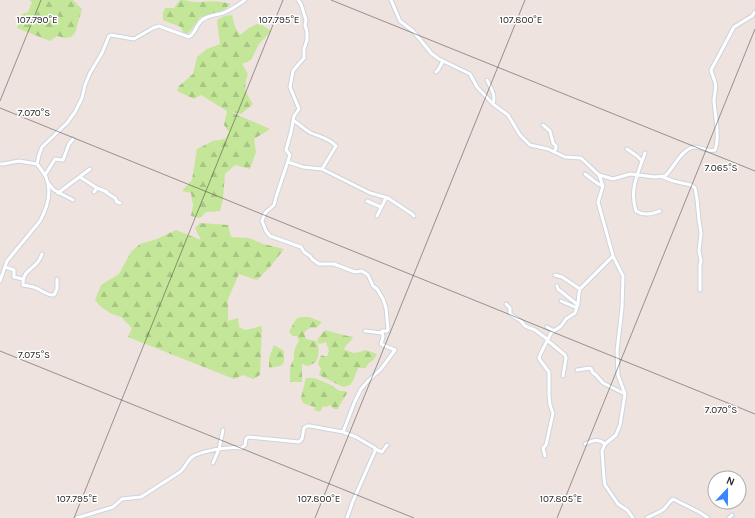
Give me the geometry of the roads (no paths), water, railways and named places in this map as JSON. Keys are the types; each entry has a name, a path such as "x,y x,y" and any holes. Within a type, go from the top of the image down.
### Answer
{"street":[{"path":"37,164 42,147 67,123 75,112 82,98 90,73 102,53 108,36 110,35 134,39 156,26 159,26 189,37 192,35 199,23 206,17 227,11 245,0"},
{"path":"298,0 302,5 306,21 305,25 307,32 304,48 305,56 293,72 290,89 299,108 294,115 286,150 290,154 274,205 265,212 262,219 270,237 301,247 304,252 319,264 334,264 355,272 363,271 368,275 373,286 377,289 383,299 386,308 388,330 382,330 382,332 365,331"},
{"path":"391,0 400,21 413,31 432,54 470,74 477,87 493,104 508,114 520,135 530,145 548,149 565,157 581,158 599,175 612,179 628,174 637,174 663,177 691,185 695,188 701,233 699,251 701,260 700,290"},
{"path":"663,177 667,175 677,160 690,149 697,148 711,151 715,149 717,138 714,99 716,87 715,79 711,73 734,27 752,16 755,12"},
{"path":"436,72 443,61"},
{"path":"488,80 494,94 495,99 493,104"},
{"path":"293,120 310,132 326,138 336,146 322,169"},
{"path":"543,125 551,132 553,143 556,146 554,152"},
{"path":"45,175 55,159 63,160 72,139"},
{"path":"627,149 642,161"},
{"path":"645,154 633,189 636,211 650,214 660,211"},
{"path":"0,164 19,162 37,164 45,175 49,190 44,214 7,261 0,281"},
{"path":"288,162 303,167 322,169 370,193 386,198 414,216"},
{"path":"58,193 90,169"},
{"path":"585,174 596,183 603,186"},
{"path":"599,175 603,186 598,202 613,256 623,276 622,308 617,351 618,375 625,394 620,425 616,435 605,444 602,451 604,478 605,485 618,504 627,510 633,518"},
{"path":"80,177 97,188 107,192 120,203"},
{"path":"47,182 58,193 73,200"},
{"path":"94,192 97,188"},
{"path":"377,216 386,198"},
{"path":"367,201 382,207"},
{"path":"42,254 38,263 27,272 22,283 23,285 35,287 48,294 54,295 57,278"},
{"path":"546,456 543,448 546,445 553,413 550,405 549,372 539,358 550,333 561,326 574,313 579,299 578,293 580,289 613,256"},
{"path":"5,267 14,270 14,277 23,280"},
{"path":"555,275 580,289"},
{"path":"557,286 558,289 577,306"},
{"path":"561,300 577,306"},
{"path":"506,304 510,308 510,314 521,321 525,326 535,330 565,355 566,358 563,376"},
{"path":"547,327 554,330"},
{"path":"343,432 361,389 381,370 395,351 394,349 381,344 383,337 382,332"},
{"path":"578,370 591,369 602,383 625,394"},
{"path":"77,518 113,507 122,499 143,496 182,471 193,457 219,449 242,448 248,437 299,442 302,439 304,428 307,426 343,432 367,442 374,447 375,450 382,452 387,445"},
{"path":"213,463 219,449 222,430"},
{"path":"585,444 594,440 599,440 605,444"},
{"path":"348,518 352,503 375,450"},
{"path":"647,518 654,513 658,513 673,499 708,518"}]}
